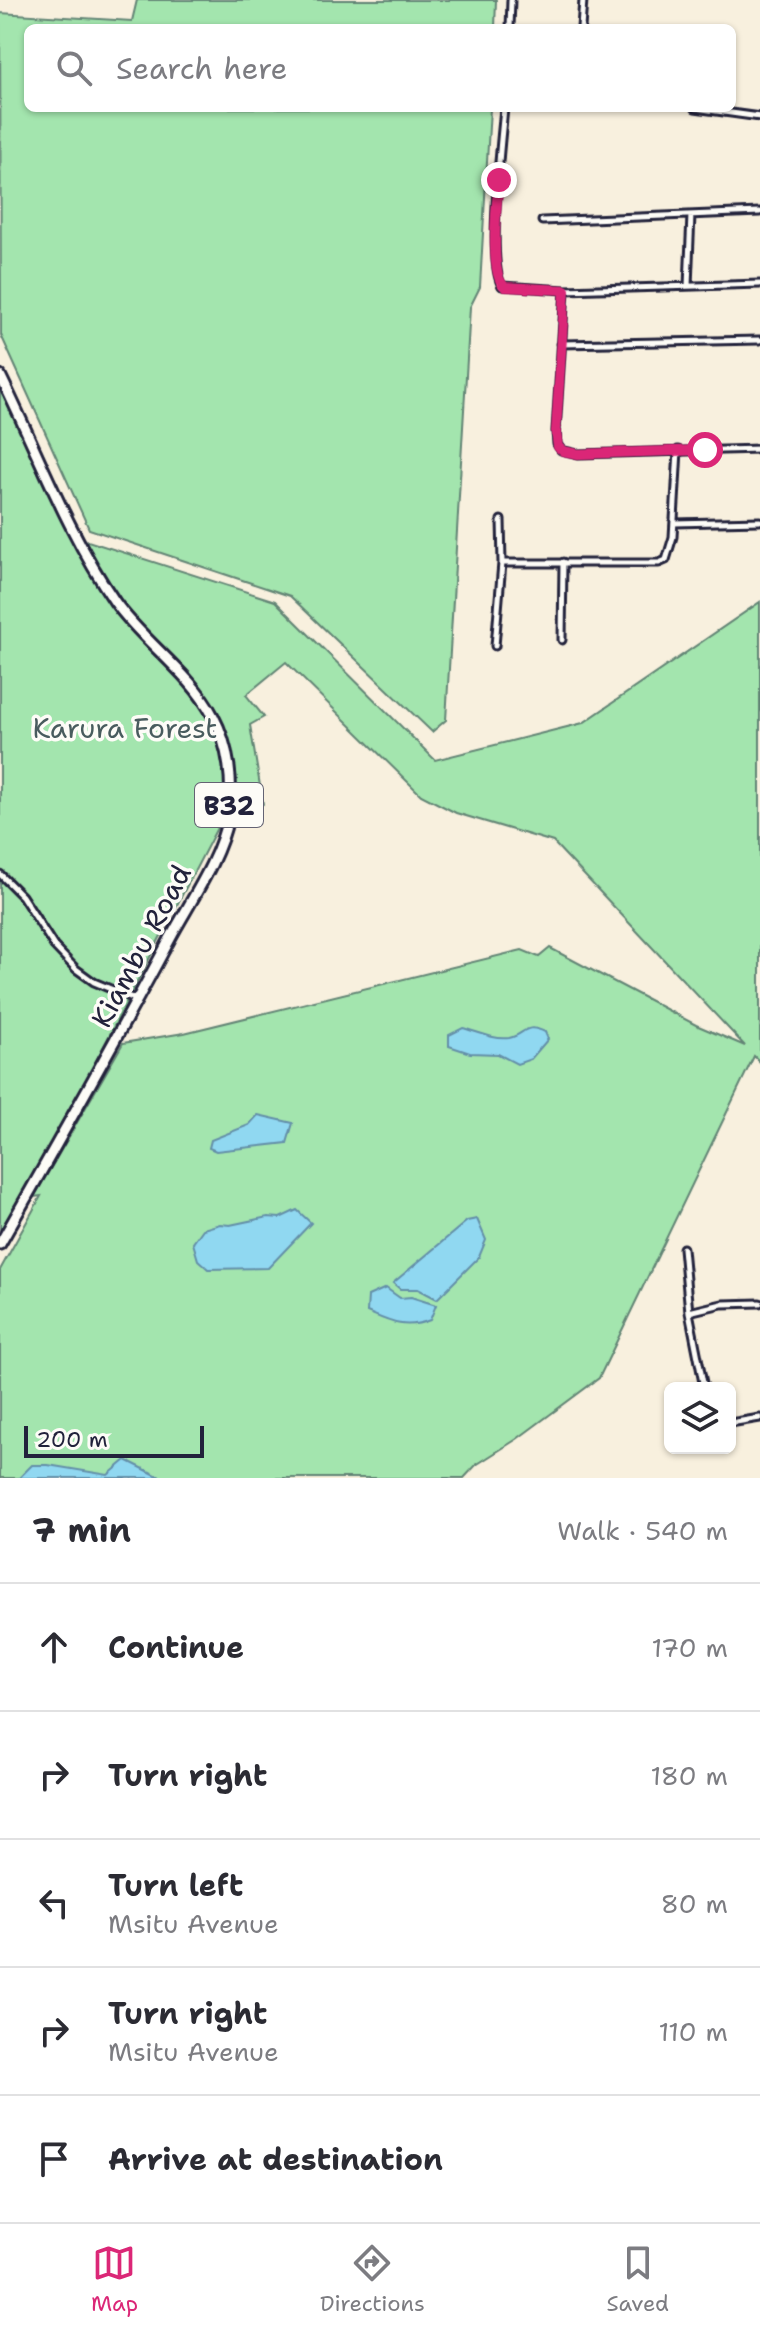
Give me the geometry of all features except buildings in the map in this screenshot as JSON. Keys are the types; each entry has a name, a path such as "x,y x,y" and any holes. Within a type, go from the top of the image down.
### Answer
{"highway":[{"name":"Kiambu Road","path":"0,375 93,566 140,634 199,695 213,717 230,772 225,830 139,1000 0,1244"}],"street":[{"path":"510,24 511,0"},
{"path":"581,24 583,0"},
{"path":"504,112 496,211 496,265 499,282 505,287 565,290 760,284"},
{"path":"724,112 760,117"},
{"path":"542,221 760,212"},
{"path":"688,286 691,215"},
{"path":"565,290 556,431 561,450 578,454 760,449"},
{"path":"561,344 760,340"},
{"path":"502,563 659,563 666,560 671,549 674,523 678,450"},
{"path":"495,646 502,563 501,520"},
{"path":"674,523 760,521"},
{"path":"562,640 563,562"},
{"path":"0,874 22,896 54,946 76,969 94,982 139,1000"},
{"path":"683,1248 689,1312 703,1382"},
{"path":"689,1312 722,1304 760,1303"},
{"path":"736,1422 760,1418"}],"green space":[{"path":"137,0 496,0 495,24 24,24 24,112 490,112 480,287 470,307 446,720 432,732 290,596 89,529 1,335 0,13 132,21"},
{"name":"Karura Forest","path":"0,382 72,536 275,601 435,760 583,723 760,602 760,1062 754,1056 599,1378 517,1439 476,1465 464,1478 0,1478 0,1270 41,1196 34,1197 123,1043 184,1033 522,950 539,957 550,948 696,1025 745,1046 553,842 456,813 421,795 286,662 246,695 264,717 250,725 263,804 220,822 0,1246"}],"water":[{"path":"463,1028 509,1038 533,1028 545,1032 548,1039 531,1059 517,1064 498,1054 470,1053 449,1046 449,1035"},
{"path":"258,1115 293,1123 287,1143 216,1151 209,1148 211,1140 249,1125"},
{"path":"297,1210 311,1223 268,1268 208,1269 198,1260 193,1243 203,1229 268,1217 280,1218"},
{"path":"477,1219 486,1240 479,1257 437,1299 418,1289 400,1289 393,1283 467,1221"},
{"path":"386,1288 400,1298 411,1297 436,1305 430,1320 405,1324 390,1322 367,1312 368,1296"},
{"path":"126,1460 162,1478 19,1478 32,1465 108,1475"}],"route":[{"path":"499,180 496,265 499,282 502,286 517,289 565,290 556,431 558,447 578,454 705,450"}]}
